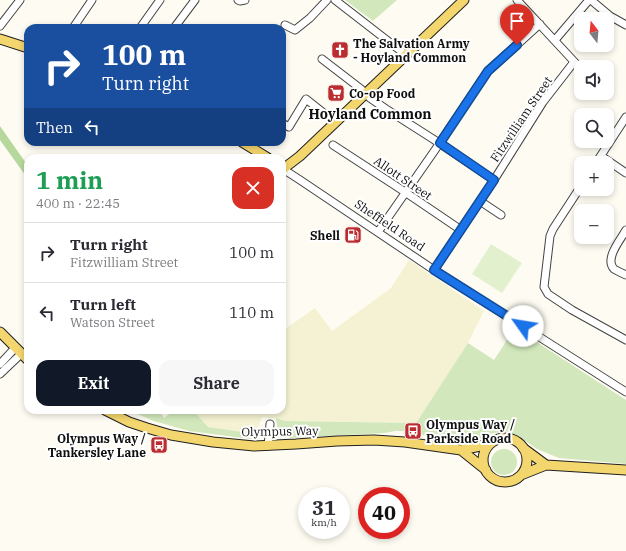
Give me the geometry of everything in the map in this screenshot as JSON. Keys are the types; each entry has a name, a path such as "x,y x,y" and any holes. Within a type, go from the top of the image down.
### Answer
{"main road":[{"path":"286,165 300,156 464,0"},
{"path":"0,38 24,47"},
{"path":"248,146 262,154"},
{"path":"0,332 24,356"},
{"name":"Olympus Way","path":"113,414 129,422 171,435 213,442 254,446 374,440 406,442 461,450 490,444 496,440 504,438 518,442 523,448 546,465"},
{"path":"490,444 486,450 484,464 490,476 502,482 509,482 516,479 525,470 527,462 523,448"},
{"path":"461,450 486,470"},
{"path":"521,475 546,465 626,470"}],"street":[{"path":"0,26 20,0"},
{"path":"76,24 92,0"},
{"path":"143,24 160,0"},
{"path":"178,24 195,0"},
{"path":"238,0 245,0"},
{"path":"286,25 296,30 327,0"},
{"path":"335,0 406,55"},
{"path":"517,0 574,62"},
{"path":"554,40 590,0 610,16 626,25"},
{"path":"378,232 488,71 540,24"},
{"path":"322,59 386,109 440,143 494,180"},
{"name":"Fitzwilliam Street","path":"434,270 494,180 543,102 574,62"},
{"path":"286,125 289,127 306,99 335,122"},
{"path":"601,156 626,117"},
{"name":"Allott Street","path":"333,145 461,230"},
{"path":"614,165 626,173"},
{"name":"Sheffield Road","path":"286,171 434,270 626,392"},
{"path":"574,196 550,236 544,287 548,294 575,312 626,340"},
{"path":"480,201 501,215"},
{"path":"626,230 615,248 611,262 613,268 626,275"},
{"path":"0,364 18,351"},
{"path":"0,374 18,351"},
{"path":"268,446 270,424"}],"shaded area":[{"path":"409,260 484,311 468,343 416,423 285,421 262,417 256,434 207,427 196,414 286,414 286,328 315,308 332,331 391,288"}],"green space":[{"path":"345,0 397,0 373,21"},
{"path":"0,126 24,160 24,173 0,140"},
{"path":"491,244 522,263 502,293 472,274"},
{"path":"515,328 626,400 626,464 559,458 537,449 510,432 493,433 485,438 469,441 429,438 419,433 407,431 289,438 282,435 279,431 276,418 285,421 416,423 468,343 494,360"},
{"path":"137,414 162,414 164,418 170,414 197,414 208,427 256,434 255,437 250,439 189,431 154,421"},
{"path":"504,449 513,453 517,462 513,471 504,475 495,471 491,462 495,453"}],"place":[{"name":"The Salvation Army - Hoyland Common","path":"340,50"},
{"name":"Co-op Food","path":"336,93"},
{"name":"Shell","path":"353,235"},
{"name":"Olympus Way / Parkside Road","path":"413,431"},
{"name":"Olympus Way / Tankersley Lane","path":"159,445"}],"district":[{"name":"Hoyland Common","path":"370,114"}],"route":[{"path":"517,45 488,71 440,143 494,180 434,270 523,326"}]}
